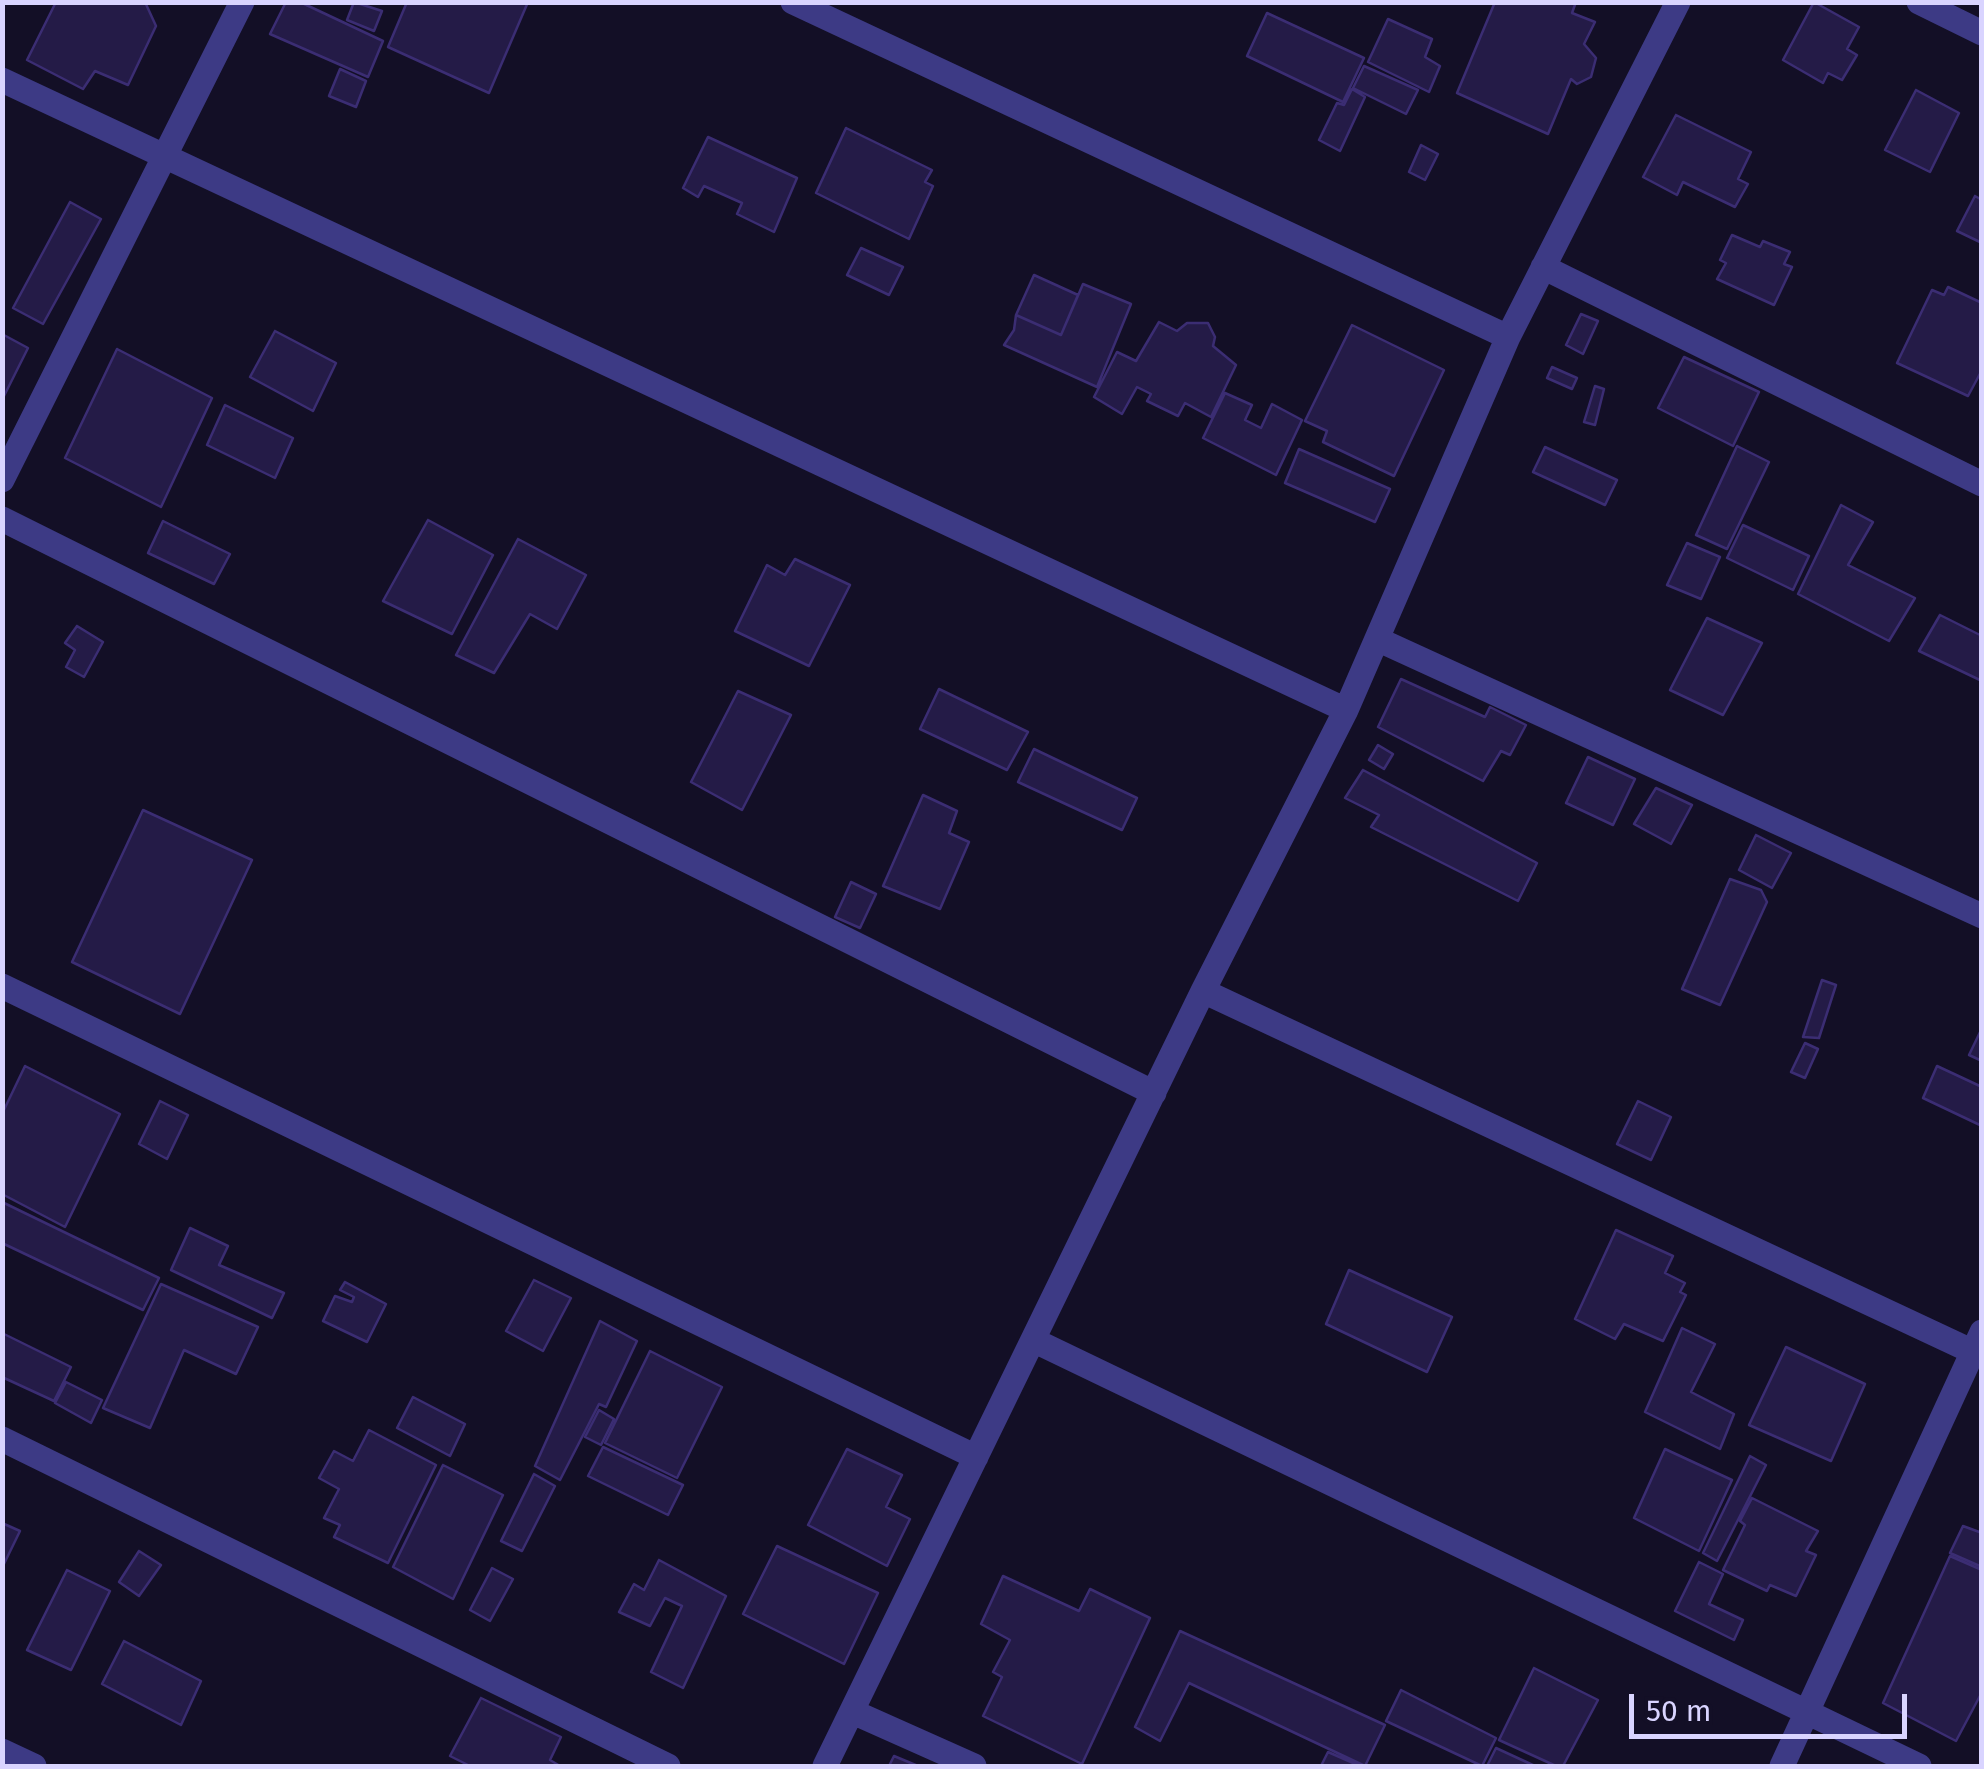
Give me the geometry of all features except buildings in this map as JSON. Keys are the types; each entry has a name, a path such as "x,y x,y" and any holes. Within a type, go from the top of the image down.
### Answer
{"street":[{"path":"2,480 242,2"},
{"path":"793,2 1508,337"},
{"path":"826,1766 1203,992 1346,710 1508,337 1678,2"},
{"path":"1920,2 1982,33"},
{"path":"2,80 1346,710"},
{"path":"1543,267 1982,484"},
{"path":"2,519 1154,1093"},
{"path":"1379,640 1982,916"},
{"path":"2,986 976,1457"},
{"path":"1203,992 1978,1347 1782,1766"},
{"path":"1033,1340 1919,1766"},
{"path":"2,1439 668,1766"},
{"path":"854,1712 974,1766"},
{"path":"2,1751 34,1766"}]}
